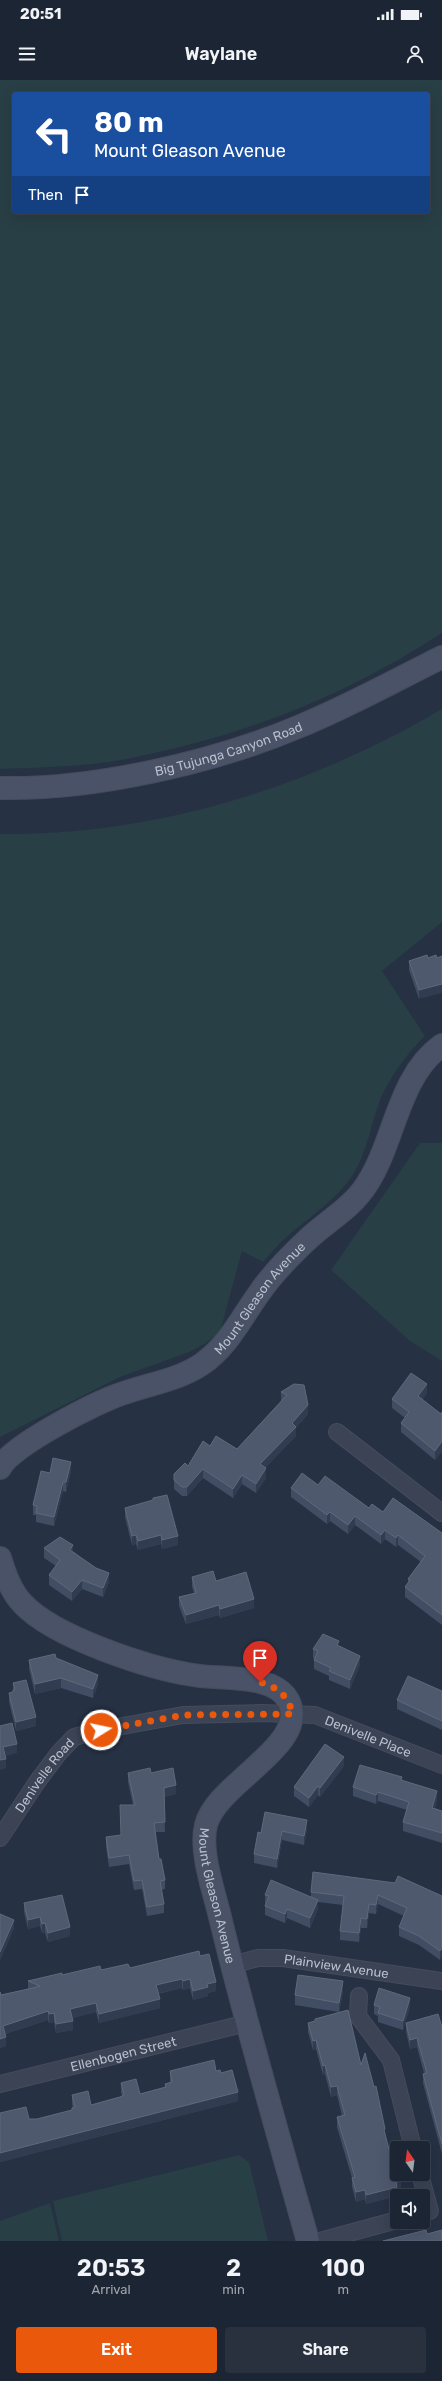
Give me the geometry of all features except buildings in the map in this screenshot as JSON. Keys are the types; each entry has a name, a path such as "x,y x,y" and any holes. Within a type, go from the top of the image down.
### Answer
{"street":[{"name":"Big Tujunga Canyon Road","path":"0,788 77,783 181,766 297,728 442,657"},
{"name":"Mount Gleason Avenue","path":"0,1466 7,1457 22,1446 97,1404 121,1394 177,1376 201,1365 221,1348 276,1273 307,1240 346,1208 367,1185 375,1171 405,1096 417,1073 427,1058 442,1045"},
{"path":"337,1432 442,1513"},
{"path":"0,1558 12,1588 22,1603 43,1622 149,1666 194,1675 260,1682 276,1687 289,1702 293,1714"},
{"name":"Mount Gleason Avenue","path":"293,1714 291,1728 281,1743 225,1795 214,1808 205,1827 206,1853 232,1965 308,2241"},
{"name":"Denivelle Place","path":"293,1714 315,1715 330,1719 442,1765"},
{"name":"Denivelle Road","path":"0,1838 37,1782 58,1754 74,1737 101,1730 184,1715 293,1714"},
{"name":"Plainview Avenue","path":"232,1965 258,1958 283,1958 442,1981"},
{"path":"359,1996 358,2016 391,2060 412,2141"},
{"name":"Ellenbogen Street","path":"0,2084 247,2023"},
{"path":"422,2181 432,2211"},
{"path":"320,2241 390,2222"}],"green space":[{"path":"0,80 442,80 442,633 369,676 295,710 257,724 178,748 102,763 0,769"},
{"path":"442,709 442,922 382,971 425,1036 411,1051 393,1075 383,1093 368,1140 352,1176 331,1200 286,1237 263,1262 242,1251 220,1332 206,1343 189,1352 120,1377 0,1437 0,834 58,832 116,826 173,816 230,802 339,762 391,737"},
{"path":"420,1143 442,1143 442,1361 410,1341 331,1270"},
{"path":"239,2155 249,2162 268,2241 62,2241 53,2201"},
{"path":"50,2203 59,2241 0,2241 0,2221"}],"route":[{"path":"101,1730 184,1715 262,1713 293,1714 289,1702 283,1693 276,1687 260,1682"}]}
